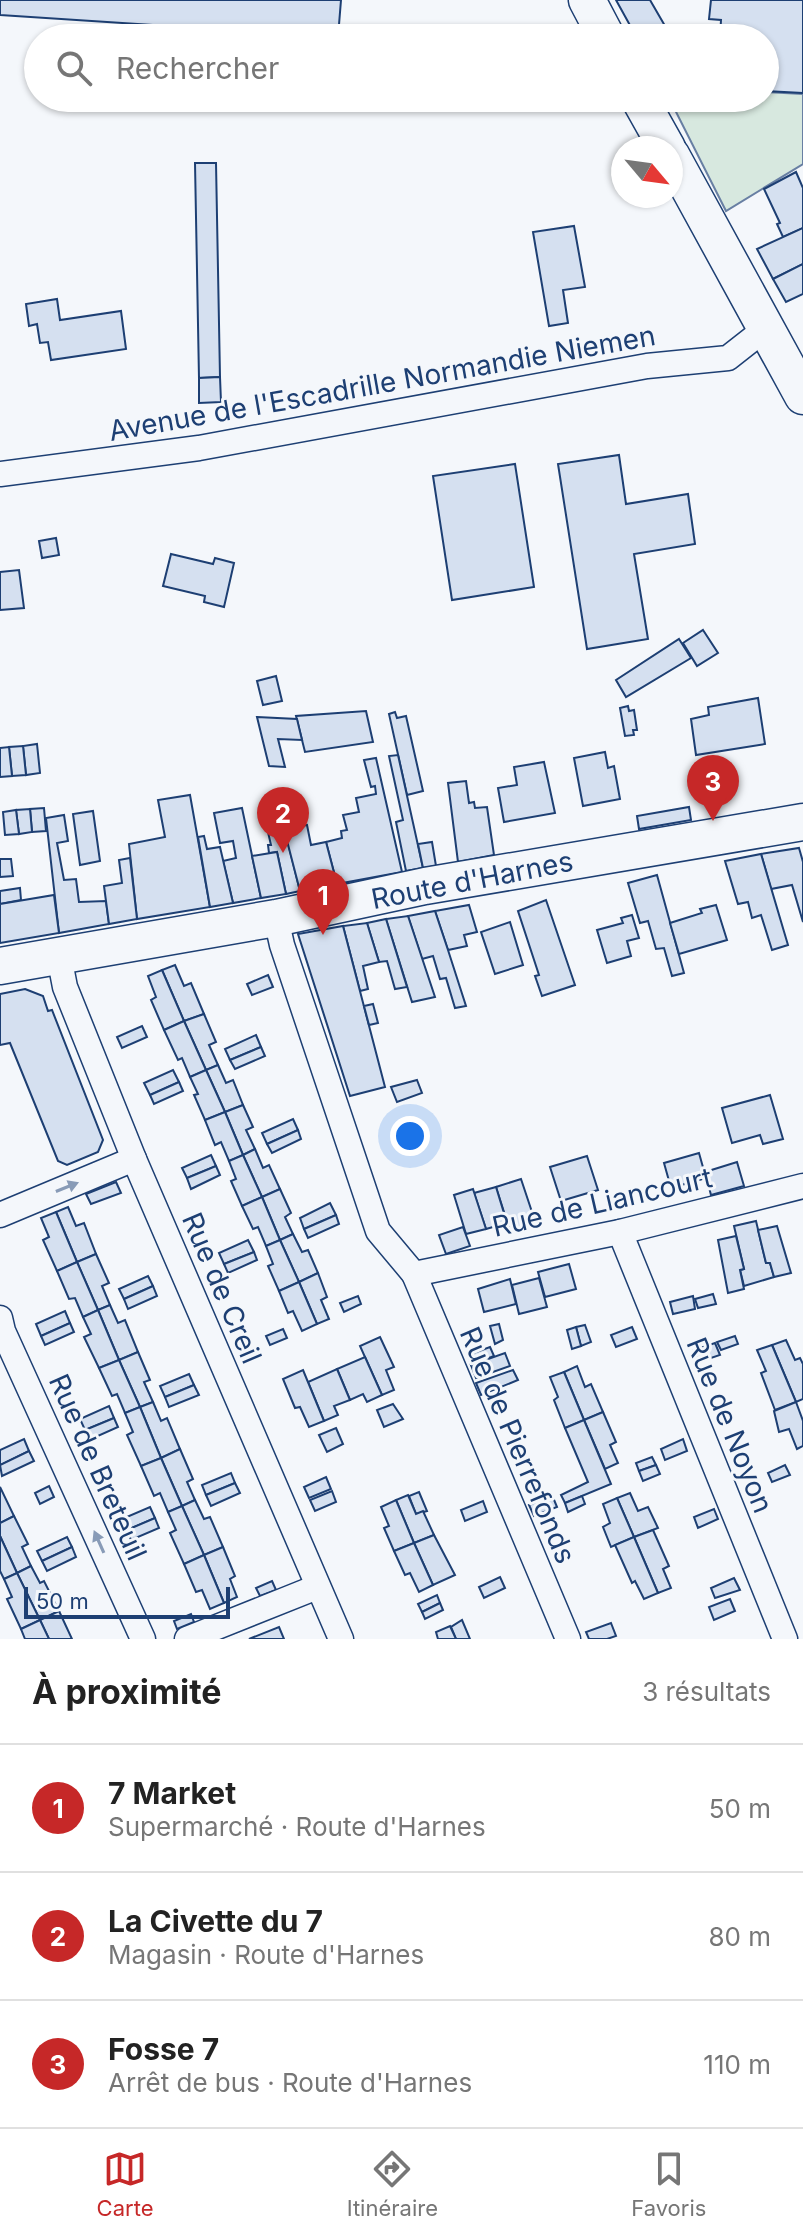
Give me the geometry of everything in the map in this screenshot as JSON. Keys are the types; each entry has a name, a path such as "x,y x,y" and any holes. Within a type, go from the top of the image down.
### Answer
{"main road":[{"path":"587,0 600,24"},
{"path":"647,112 660,136"},
{"path":"683,177 803,396"},
{"name":"Route d'Harnes","path":"0,966 276,918 425,886 803,822"}],"street":[{"name":"Avenue de l'Escadrille Normandie Niemen","path":"0,474 199,448 647,366 728,358 765,329"},
{"path":"276,918 282,945 378,1231 414,1274"},
{"name":"Rue de Creil","path":"59,956 65,987 134,1159 341,1639"},
{"path":"0,1215 134,1159"},
{"name":"Rue de Liancourt","path":"414,1274 620,1232 803,1186"},
{"name":"Rue de Noyon","path":"620,1232 785,1639"},
{"name":"Rue de Pierrefonds","path":"414,1274 568,1639"},
{"name":"Rue de Breteuil","path":"0,1318 3,1331 143,1639"},
{"path":"187,1639 317,1587"}],"shaded area":[{"path":"779,93 803,94 803,164 726,211 676,112 779,112"}],"building":[{"path":"0,0 341,0 339,24 138,24 0,15"},
{"path":"616,0 650,0 664,24 629,24"},
{"path":"711,0 803,0 803,93 779,92 779,24 721,24 721,20 709,19"},
{"path":"195,163 216,163 220,377 199,378"},
{"path":"796,172 803,188 803,228 783,237 764,189"},
{"path":"574,226 585,287 563,290 568,323 549,326 533,232"},
{"path":"803,228 803,264 773,279 757,249"},
{"path":"803,264 803,294 786,302 773,279"},
{"path":"57,299 60,320 121,311 126,349 51,360 48,342 40,343 37,324 29,326 26,304"},
{"path":"220,377 221,402 199,403 199,378"},
{"path":"619,455 626,504 688,494 695,544 634,554 648,639 587,649 558,464"},
{"path":"515,464 534,587 452,600 433,476"},
{"path":"56,538 59,555 42,558 39,541"},
{"path":"171,554 213,564 215,558 234,563 224,607 204,602 205,596 163,586"},
{"path":"19,570 24,608 0,610 0,572"},
{"path":"703,630 718,653 697,666 683,643"},
{"path":"679,639 691,658 626,697 616,680"},
{"path":"276,676 282,701 263,705 257,681"},
{"path":"758,698 765,744 696,755 691,719 709,715 708,707"},
{"path":"628,706 629,711 634,710 637,730 633,730 634,735 625,736 620,708"},
{"path":"366,711 373,742 305,752 296,716"},
{"path":"395,712 397,718 406,716 423,791 407,795 389,714"},
{"path":"257,717 297,719 302,740 278,739 285,767 269,766"},
{"path":"37,744 40,773 26,775 23,746"},
{"path":"23,746 26,775 12,776 9,747"},
{"path":"9,747 12,776 0,777 0,748"},
{"path":"605,752 608,768 614,766 620,799 583,806 574,758"},
{"path":"398,755 423,868 406,871 396,822 403,820 389,756"},
{"path":"376,758 402,872 337,884 326,842 342,838 341,831 347,830 343,815 359,812 356,798 376,794 364,760"},
{"path":"544,762 555,813 504,822 498,788 517,785 514,767"},
{"path":"466,781 469,803 474,802 475,808 487,807 494,855 458,862 448,783"},
{"path":"190,795 210,907 137,919 129,844 165,837 158,800"},
{"path":"689,807 691,820 639,829 637,816"},
{"path":"44,808 46,831 32,832 30,809"},
{"path":"242,808 261,898 233,903 223,861 236,858 233,841 220,843 214,813"},
{"path":"30,809 32,832 19,834 16,810"},
{"path":"16,810 19,834 5,835 3,812"},
{"path":"93,811 100,861 80,865 73,814"},
{"path":"280,811 300,891 286,894 277,852 269,853 268,845 271,845 264,815"},
{"path":"64,815 68,841 57,843 64,880 76,879 79,902 106,901 109,924 59,933 46,818"},
{"path":"307,825 311,845 326,842 337,884 300,891 284,829"},
{"path":"204,836 207,849 220,847 233,903 210,907 198,837"},
{"path":"432,842 436,866 423,868 418,844"},
{"path":"799,848 803,862 803,922 792,885 771,889 761,854"},
{"path":"277,852 286,894 261,898 252,856"},
{"path":"761,854 788,945 772,950 761,915 752,918 748,902 738,904 725,861"},
{"path":"130,858 137,919 109,924 104,886 122,883 119,860"},
{"path":"0,859 11,859 13,876 0,877"},
{"path":"657,875 684,973 672,976 664,948 656,949 648,921 640,923 628,883"},
{"path":"20,888 21,900 0,904 0,891"},
{"path":"54,895 59,933 0,943 0,904"},
{"path":"546,900 575,985 542,996 535,976 539,975 518,911"},
{"path":"469,905 477,932 464,935 467,946 448,950 435,911"},
{"path":"716,905 727,940 679,954 670,923"},
{"path":"435,911 466,1006 455,1008 446,978 440,979 433,956 422,959 408,916"},
{"path":"632,915 639,938 627,941 631,956 607,963 597,930 623,923 621,918"},
{"path":"408,916 435,997 412,1002 386,919"},
{"path":"386,919 407,987 395,989 387,961 379,962 367,923"},
{"path":"510,922 523,965 495,974 481,932"},
{"path":"367,923 379,962 363,966 368,989 360,991 343,926"},
{"path":"343,926 385,1087 350,1096 298,934"},
{"path":"175,965 184,986 191,983 204,1014 184,1021 162,970"},
{"path":"162,970 184,1021 164,1030 151,1000 156,997 148,976"},
{"path":"268,975 273,987 252,995 247,984"},
{"path":"25,989 43,996 48,1011 52,1010 103,1140 98,1152 67,1165 58,1161 10,1043 0,1045 0,994"},
{"path":"373,1004 378,1023 369,1025 364,1006"},
{"path":"204,1014 216,1042 209,1045 218,1065 206,1070 184,1021"},
{"path":"184,1021 206,1070 190,1077 164,1030"},
{"path":"142,1026 147,1037 122,1048 117,1037"},
{"path":"256,1035 261,1047 230,1060 225,1049"},
{"path":"261,1047 265,1056 235,1069 230,1060"},
{"path":"218,1065 226,1083 233,1080 243,1105 225,1112 206,1070"},
{"path":"173,1070 179,1082 150,1095 144,1083"},
{"path":"206,1070 225,1112 205,1120 190,1077"},
{"path":"417,1080 422,1093 397,1102 391,1087"},
{"path":"179,1082 183,1091 154,1104 150,1095"},
{"path":"770,1095 783,1139 763,1144 760,1135 732,1143 722,1108"},
{"path":"243,1105 253,1127 246,1130 255,1149 243,1155 225,1112"},
{"path":"225,1112 243,1155 229,1161 221,1142 215,1145 205,1120"},
{"path":"293,1119 298,1130 267,1144 262,1133"},
{"path":"298,1130 301,1139 272,1153 267,1144"},
{"path":"255,1149 263,1168 269,1165 280,1189 262,1197 243,1155"},
{"path":"699,1153 706,1178 671,1188 664,1163"},
{"path":"211,1155 216,1166 187,1178 182,1168"},
{"path":"243,1155 262,1197 242,1206 231,1181 236,1179 229,1161"},
{"path":"587,1156 598,1190 561,1201 550,1167"},
{"path":"737,1162 744,1186 711,1195 705,1172"},
{"path":"216,1166 220,1175 191,1189 187,1178"},
{"path":"521,1179 536,1224 510,1231 496,1187"},
{"path":"116,1182 121,1193 91,1204 86,1194"},
{"path":"496,1187 507,1223 486,1229 474,1193"},
{"path":"280,1189 291,1213 285,1217 293,1234 280,1240 262,1197"},
{"path":"473,1189 486,1229 466,1234 454,1195"},
{"path":"262,1197 280,1240 266,1246 258,1227 253,1229 242,1206"},
{"path":"330,1203 336,1215 304,1229 300,1218"},
{"path":"68,1207 76,1226 84,1223 96,1254 77,1262 56,1212"},
{"path":"56,1212 77,1262 57,1271 43,1240 49,1237 41,1218"},
{"path":"336,1215 339,1224 308,1238 304,1229"},
{"path":"756,1221 766,1263 770,1263 774,1277 744,1286 740,1270 744,1269 734,1226"},
{"path":"777,1226 791,1273 774,1277 770,1263 766,1263 758,1230"},
{"path":"463,1227 470,1246 446,1254 439,1235"},
{"path":"293,1234 302,1252 308,1250 318,1273 299,1282 280,1240"},
{"path":"736,1236 744,1269 740,1270 744,1289 728,1293 718,1240"},
{"path":"248,1240 254,1252 224,1264 219,1253"},
{"path":"280,1240 299,1282 279,1291 268,1266 273,1264 266,1246"},
{"path":"254,1252 257,1260 228,1273 224,1264"},
{"path":"96,1254 109,1283 102,1286 110,1305 98,1310 77,1262"},
{"path":"77,1262 98,1310 83,1317 75,1298 69,1299 57,1271"},
{"path":"569,1264 576,1289 545,1297 538,1272"},
{"path":"318,1273 327,1297 321,1300 329,1319 317,1324 299,1282"},
{"path":"148,1276 153,1286 124,1299 119,1289"},
{"path":"539,1278 547,1307 519,1314 512,1285"},
{"path":"510,1279 516,1304 484,1312 478,1289"},
{"path":"299,1282 317,1324 302,1331 293,1311 288,1313 279,1291"},
{"path":"153,1286 157,1296 128,1309 124,1299"},
{"path":"713,1294 716,1304 698,1308 695,1299"},
{"path":"358,1296 361,1304 344,1312 340,1303"},
{"path":"693,1296 695,1309 673,1314 670,1302"},
{"path":"110,1305 118,1323 125,1320 138,1352 119,1360 98,1310"},
{"path":"98,1310 119,1360 99,1368 84,1337 91,1334 83,1317"},
{"path":"65,1311 70,1323 41,1336 36,1324"},
{"path":"70,1323 74,1332 45,1345 41,1336"},
{"path":"499,1324 503,1340 495,1344 490,1326"},
{"path":"585,1325 591,1342 581,1346 576,1327"},
{"path":"576,1327 581,1346 572,1349 567,1330"},
{"path":"632,1327 637,1339 616,1347 611,1335"},
{"path":"283,1329 287,1338 270,1345 266,1336"},
{"path":"735,1336 738,1344 721,1350 717,1342"},
{"path":"380,1337 394,1367 386,1370 394,1390 382,1395 360,1346"},
{"path":"786,1340 795,1360 800,1358 803,1364 803,1399 796,1402 772,1345"},
{"path":"715,1343 720,1355 699,1362 694,1350"},
{"path":"772,1345 796,1402 775,1410 761,1373 766,1371 757,1350"},
{"path":"490,1347 494,1356 471,1365 468,1355"},
{"path":"138,1352 150,1380 144,1382 153,1402 140,1407 119,1360"},
{"path":"505,1353 510,1366 476,1378 471,1365"},
{"path":"365,1357 382,1395 367,1402 363,1394 350,1400 337,1369"},
{"path":"119,1360 140,1407 125,1413 117,1394 112,1396 99,1368"},
{"path":"577,1366 585,1387 591,1384 603,1412 584,1420 564,1372"},
{"path":"337,1369 350,1400 334,1406 338,1415 324,1421 308,1382"},
{"path":"303,1370 324,1421 309,1427 300,1407 295,1408 283,1379"},
{"path":"513,1370 518,1380 481,1395 476,1383"},
{"path":"564,1372 584,1420 565,1428 554,1400 558,1397 550,1377"},
{"path":"189,1374 194,1385 165,1397 160,1386"},
{"path":"194,1385 199,1395 169,1407 165,1397"},
{"path":"153,1402 161,1421 167,1418 180,1449 161,1458 140,1407"},
{"path":"796,1402 803,1421 803,1446 797,1449 789,1429 779,1432 774,1411"},
{"path":"393,1404 403,1419 384,1427 377,1410"},
{"path":"109,1406 114,1418 85,1430 80,1419"},
{"path":"140,1407 161,1458 141,1466 127,1435 133,1432 125,1413"},
{"path":"603,1412 616,1442 610,1445 618,1463 605,1469 584,1420"},
{"path":"114,1418 118,1427 89,1440 85,1430"},
{"path":"584,1420 611,1484 565,1503 561,1495 588,1482 565,1428"},
{"path":"336,1428 343,1444 327,1452 319,1435"},
{"path":"24,1439 29,1451 0,1465 0,1450"},
{"path":"683,1439 687,1451 665,1460 661,1449"},
{"path":"180,1449 193,1479 187,1482 195,1500 182,1506 161,1458"},
{"path":"29,1451 34,1461 2,1476 0,1465"},
{"path":"652,1457 656,1465 639,1471 636,1463"},
{"path":"161,1458 182,1506 168,1512 160,1493 154,1496 141,1466"},
{"path":"656,1465 660,1474 643,1481 639,1471"},
{"path":"785,1465 790,1475 772,1482 768,1473"},
{"path":"231,1473 235,1483 206,1495 202,1485"},
{"path":"326,1477 331,1489 309,1498 304,1487"},
{"path":"235,1483 240,1493 211,1506 206,1495"},
{"path":"49,1486 54,1497 40,1504 35,1493"},
{"path":"0,1487 14,1516 0,1523"},
{"path":"332,1491 336,1502 315,1511 310,1500"},
{"path":"419,1492 427,1511 416,1514 409,1496"},
{"path":"630,1493 638,1511 648,1507 658,1528 634,1537 617,1498"},
{"path":"408,1495 416,1514 423,1511 434,1535 414,1543 396,1500"},
{"path":"552,1495 557,1507 534,1516 529,1505"},
{"path":"582,1496 585,1504 568,1512 565,1503"},
{"path":"617,1498 634,1537 611,1547 603,1527 610,1523 603,1504"},
{"path":"195,1500 204,1519 210,1517 223,1547 204,1555 182,1506"},
{"path":"396,1500 414,1543 394,1551 384,1528 389,1526 381,1507"},
{"path":"483,1501 487,1512 465,1521 461,1510"},
{"path":"182,1506 204,1555 184,1564 170,1533 176,1530 168,1512"},
{"path":"150,1507 155,1518 127,1530 122,1519"},
{"path":"714,1509 718,1519 698,1528 694,1517"},
{"path":"14,1516 28,1544 22,1547 31,1566 17,1573 0,1536 0,1523"},
{"path":"155,1518 159,1528 131,1540 127,1530"},
{"path":"653,1530 669,1566 663,1569 671,1588 658,1593 634,1537"},
{"path":"434,1535 455,1575 433,1585 414,1543"},
{"path":"0,1536 17,1573 4,1579 0,1571"},
{"path":"67,1537 72,1547 42,1561 37,1551"},
{"path":"634,1537 658,1593 644,1599 635,1581 632,1583 615,1545"},
{"path":"414,1543 433,1585 419,1592 410,1573 405,1575 394,1551"},
{"path":"72,1547 76,1557 47,1571 42,1561"},
{"path":"223,1547 235,1576 230,1579 237,1597 224,1603 204,1555"},
{"path":"204,1555 224,1603 210,1609 202,1590 196,1592 184,1564"},
{"path":"31,1566 40,1583 44,1581 59,1611 40,1620 17,1573"},
{"path":"17,1573 40,1620 21,1629 7,1599 12,1597 4,1579"},
{"path":"500,1577 505,1588 484,1598 479,1587"},
{"path":"734,1578 740,1590 715,1598 711,1588"},
{"path":"272,1581 276,1590 260,1596 256,1588"},
{"path":"437,1595 440,1603 422,1612 418,1604"},
{"path":"730,1599 735,1611 714,1620 709,1607"},
{"path":"440,1603 443,1610 425,1619 422,1612"},
{"path":"59,1611 72,1639 49,1639 40,1620"},
{"path":"191,1614 194,1622 177,1629 174,1621"},
{"path":"40,1620 49,1639 25,1639 21,1629"},
{"path":"462,1620 470,1639 456,1639 451,1627"},
{"path":"611,1623 616,1636 589,1639 586,1632"},
{"path":"450,1626 456,1639 438,1639 436,1632"},
{"path":"279,1627 284,1639 249,1639"}],"place":[{"name":"Fosse 7","path":"713,821"},
{"name":"La Civette du 7","path":"283,853"},
{"name":"7 Market","path":"323,935"}]}
